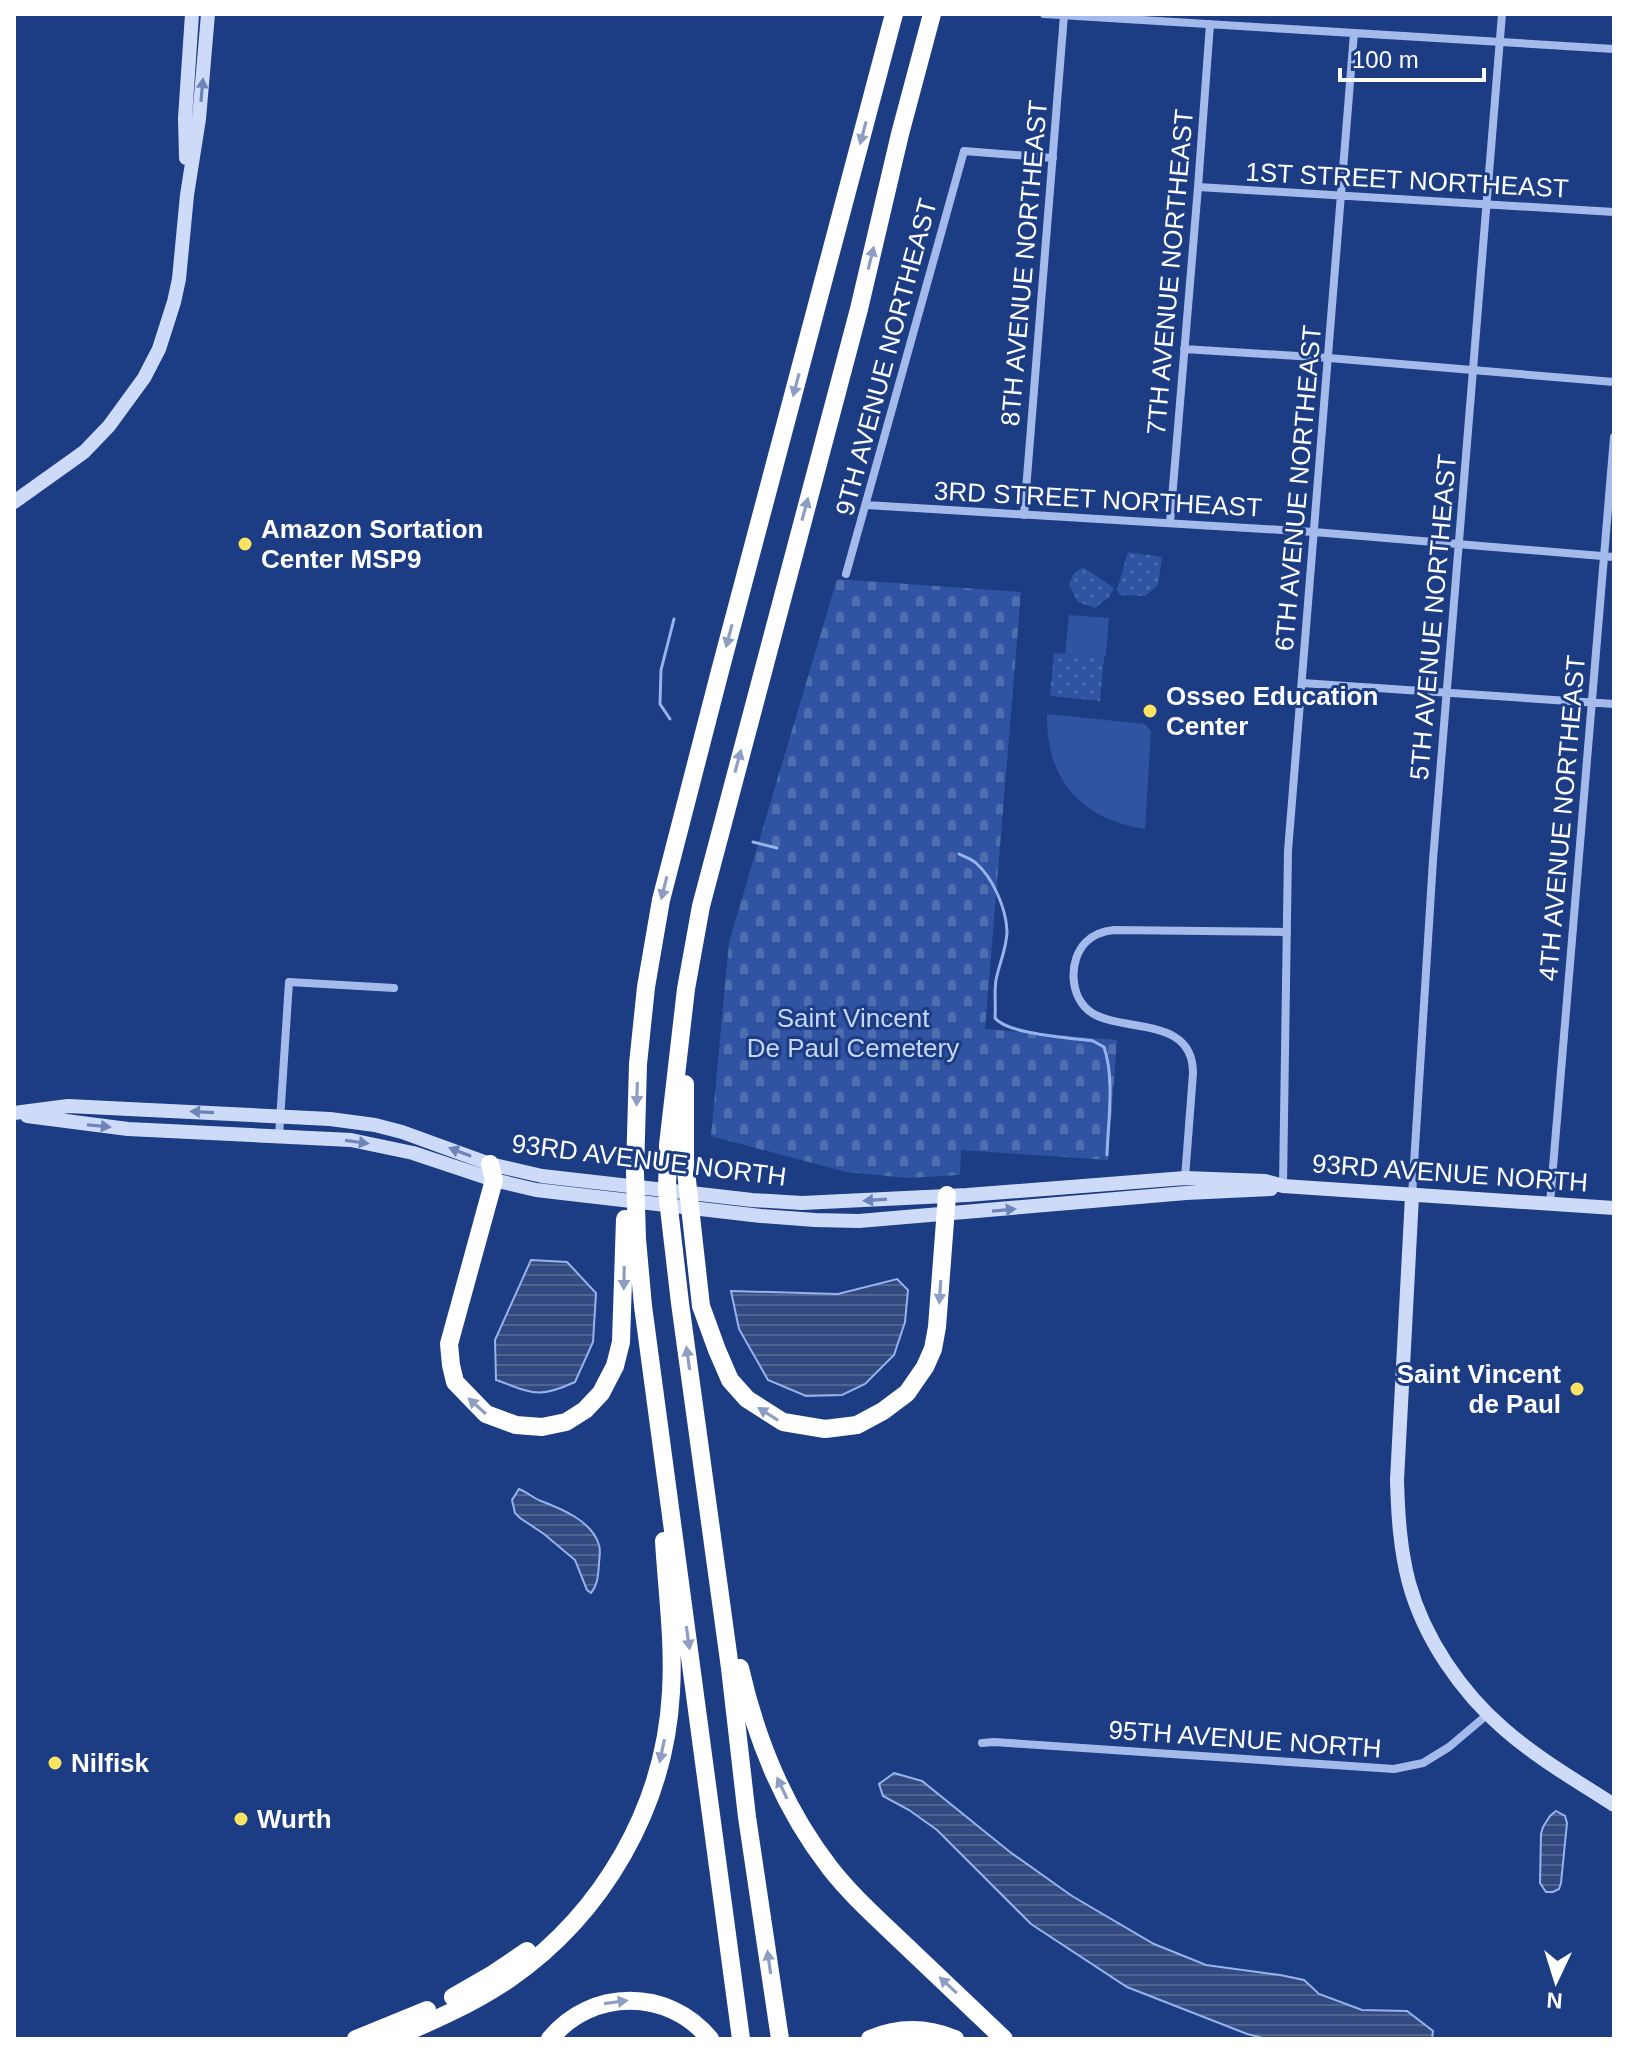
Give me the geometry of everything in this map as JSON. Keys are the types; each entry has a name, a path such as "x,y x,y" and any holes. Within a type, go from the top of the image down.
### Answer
{"highway":[{"path":"894,14 900,62 900,134"},
{"path":"741,2039 643,1306 635,1145 638,1064 646,987 661,900 712,698 900,62 932,14"},
{"path":"780,2039 747,1817 730,1668 680,1303 667,1191 668,1145 686,989 701,906 859,309 900,134 943,14"},
{"path":"686,989 685,1162 701,1306 730,1380 747,1399 783,1422 825,1429 857,1425 907,1393 933,1349 947,1195"},
{"path":"492,1172 449,1344 451,1365 455,1382 486,1414 516,1425 542,1427 566,1422 585,1410 601,1393 615,1366 621,1342 626,1204 635,1145"},
{"path":"390,2039 497,1987 543,1953 574,1923 606,1884 636,1829 658,1769 668,1721 671,1659 659,1422"},
{"path":"706,1490 744,1685 760,1738 788,1802 815,1848 845,1886 1004,2039"},
{"path":"356,2039 462,1993 574,1923"},
{"path":"550,2039 564,2024 582,2012 602,2003 629,2000 658,2003 673,2009 697,2025 710,2039"},
{"path":"870,2039 891,2032 917,2029 955,2039"}],"street":[{"path":"187,195 185,118 192,14"},
{"path":"14,502 84,452 109,426 144,378 159,349 179,279 187,195 199,119 208,14"},
{"path":"1044,14 1614,49"},
{"path":"1224,25 1225,14"},
{"name":"5TH AVENUE NORTHEAST","path":"1412,1196 1433,860 1502,14"},
{"name":"8TH AVENUE NORTHEAST","path":"1024,515 1064,15"},
{"name":"7TH AVENUE NORTHEAST","path":"1170,523 1210,24"},
{"name":"6TH AVENUE NORTHEAST","path":"1283,1186 1288,851 1354,33"},
{"name":"9TH AVENUE NORTHEAST","path":"846,574 964,151 1053,158"},
{"name":"1ST STREET NORTHEAST","path":"1198,187 1614,212"},
{"path":"1184,349 1614,382"},
{"name":"4TH AVENUE NORTHEAST","path":"1550,1203 1614,437"},
{"name":"3RD STREET NORTHEAST","path":"866,505 1314,532 1614,557"},
{"path":"1302,683 1614,704"},
{"path":"1185,1178 1193,1073 1189,1051 1172,1035 1103,1017 1084,1006 1074,986 1078,952 1093,936 1103,931 1287,932"},
{"path":"279,1136 289,982 394,988"},
{"name":"93RD AVENUE NORTH","path":"14,1113 68,1106 330,1119 375,1125 418,1137 536,1190 589,1189 727,1204 947,1195 1185,1178 1265,1181 1283,1186 1412,1196 1614,1208"},
{"name":"93RD AVENUE NORTH","path":"14,1113 128,1129 351,1140 492,1172"},
{"name":"93RD AVENUE NORTH","path":"727,1204 761,1216 859,1221 1225,1190 1269,1190 1283,1186"},
{"path":"1412,1196 1397,1480 1398,1518 1409,1585 1424,1622 1461,1683 1488,1714 1529,1749 1614,1805"},
{"name":"95TH AVENUE NORTH","path":"982,1743 1394,1769 1423,1763 1449,1747 1488,1714"}],"green space":[{"path":"1128,552 1162,557 1158,585 1145,596 1120,595 1117,590"},
{"path":"1083,567 1114,588 1109,597 1095,608 1078,602 1069,585 1074,573"},
{"name":"Saint Vincent De Paul Cemetery","path":"837,579 1021,592 985,1029 1117,1040 1108,1160 961,1150 960,1175 908,1178 846,1172 711,1136 729,942"},
{"path":"1069,615 1109,618 1104,658 1065,654"},
{"path":"1054,653 1104,658 1100,701 1050,696"},
{"path":"1047,714 1145,724 1151,731 1145,829 1103,816 1086,806 1072,792 1053,758"}],"shaded area":[{"path":"531,1260 567,1262 596,1293 593,1342 575,1382 552,1391 528,1391 496,1380 495,1340"},
{"path":"897,1279 908,1290 905,1322 894,1355 865,1384 842,1395 806,1396 768,1380 739,1329 731,1291 838,1294"},
{"path":"519,1489 575,1517 590,1529 600,1547 597,1580 591,1593 575,1560 515,1513 512,1500"},
{"path":"894,1773 922,1781 1010,1852 1072,1896 1154,1944 1206,1965 1304,1980 1319,1994 1362,2010 1407,2011 1433,2031 1432,2039 1267,2039 1127,1987 1031,1924 937,1830 883,1796 879,1784"},
{"path":"1556,1811 1565,1816 1567,1823 1561,1883 1559,1889 1546,1892 1540,1883 1541,1834"}],"waterway":[{"path":"670,719 660,704 661,670 674,619"},
{"path":"753,842 777,848"},
{"path":"959,854 982,869 998,894 1004,913 1007,937 996,980 995,1018 1025,1032 1093,1041 1104,1047 1110,1086 1107,1155"}],"place":[{"name":"Amazon Sortation Center MSP9","path":"245,544"},
{"name":"Osseo Education Center","path":"1150,711"},
{"name":"Saint Vincent de Paul","path":"1577,1389"},
{"name":"Nilfisk","path":"55,1763"},
{"name":"Wurth","path":"241,1819"}]}
